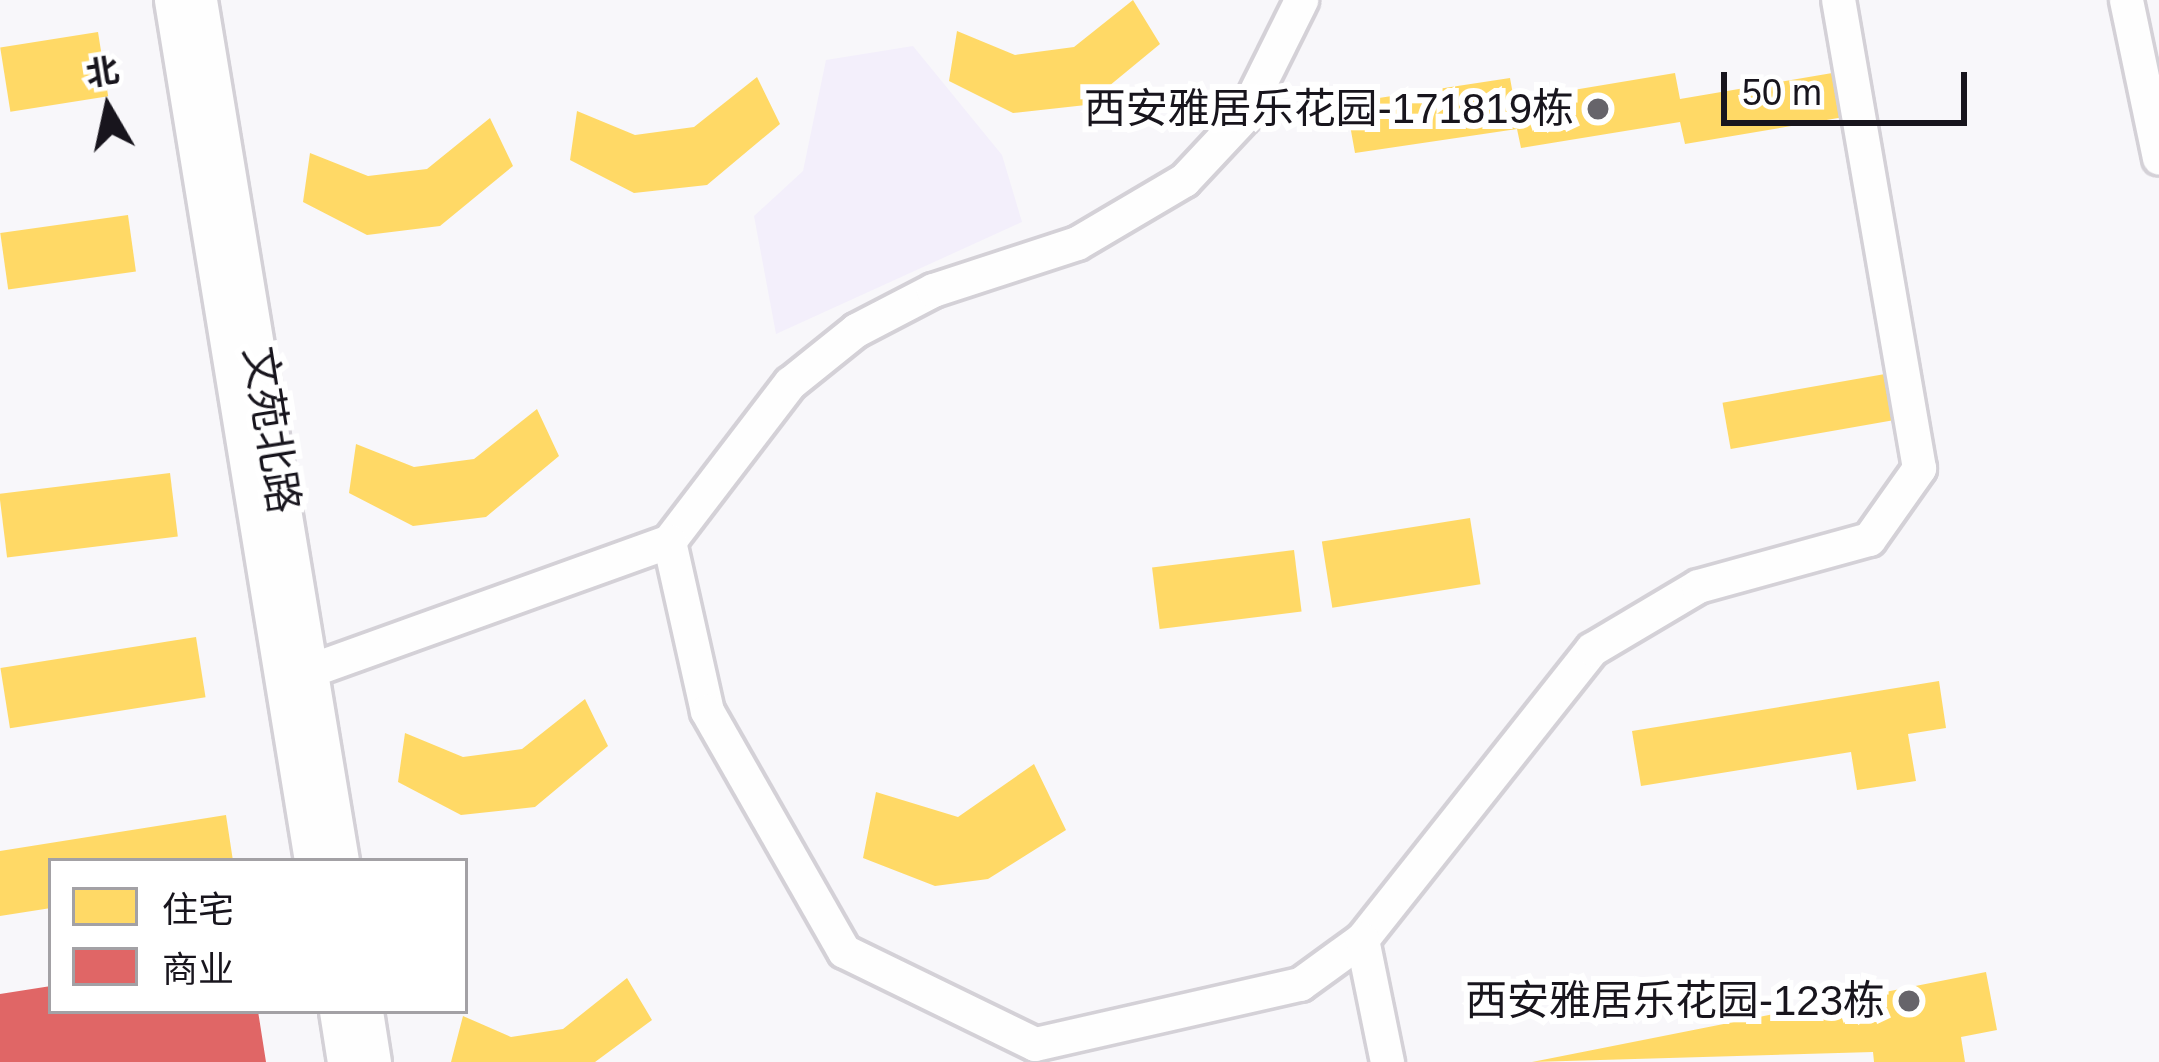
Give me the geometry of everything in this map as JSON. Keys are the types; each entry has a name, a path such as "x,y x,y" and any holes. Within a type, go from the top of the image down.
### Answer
{"street":[{"name":"文苑北路","path":"171,0 311,858"},
{"name":"文苑北路","path":"200,0 342,858"},
{"path":"311,670 669,541 790,382 856,330 933,290 1077,243 1184,180 1243,117 1301,0"},
{"path":"669,541 707,711 844,951 1035,1044 1300,984 1362,939 1592,650 1698,586 1869,539 1919,468 1838,0"},
{"path":"2126,0 2159,158"},
{"path":"1362,939 1387,1062"},
{"path":"336,1014 344,1062"},
{"path":"366,1014 374,1062"}],"shaded area":[{"path":"913,46 1002,155 1022,222 776,334 754,216 803,171 826,60"}],"building: 住宅":[{"path":"1133,0 1160,44 1086,105 1013,113 949,81 957,31 1015,55 1074,47"},
{"path":"98,32 108,96 10,112 0,47"},
{"name":"西安雅居乐花园-171819栋","path":"1844,71 1850,116 1685,144 1680,122 1521,148 1517,129 1355,153 1346,103 1510,78 1514,100 1675,73 1680,99"},
{"path":"757,77 780,124 707,185 634,193 570,160 577,111 635,135 694,127"},
{"path":"490,118 513,166 440,226 367,235 303,202 310,153 368,176 427,169"},
{"path":"128,215 136,271 8,289 0,233"},
{"path":"1885,374 1893,420 1731,449 1723,403"},
{"path":"537,409 559,456 486,517 413,526 349,493 356,444 414,467 474,459"},
{"path":"170,473 178,537 7,557 0,494"},
{"path":"1470,518 1480,584 1332,608 1322,541"},
{"path":"1294,550 1302,612 1160,629 1152,567"},
{"path":"196,637 206,697 10,728 0,668"},
{"path":"1939,681 1946,728 1908,734 1916,781 1857,790 1851,752 1641,786 1632,731"},
{"path":"585,699 608,746 535,807 461,815 398,782 405,733 463,757 522,749"},
{"path":"1034,764 1066,830 988,879 935,886 863,858 876,792 958,817"},
{"path":"226,815 233,858 48,858 48,908 0,916 0,851"},
{"name":"西安雅居乐花园-123栋","path":"1986,972 1997,1030 1961,1037 1965,1062 1874,1062 1873,1052 1532,1062"},
{"path":"627,978 652,1020 595,1062 451,1062 463,1016 511,1037 563,1029"}],"building: 商业":[{"path":"48,986 48,1014 258,1014 266,1062 0,1062 0,994"}],"place":[{"name":"西安雅居乐花园-171819栋","path":"1598,109"},
{"name":"西安雅居乐花园-123栋","path":"1909,1001"}]}
